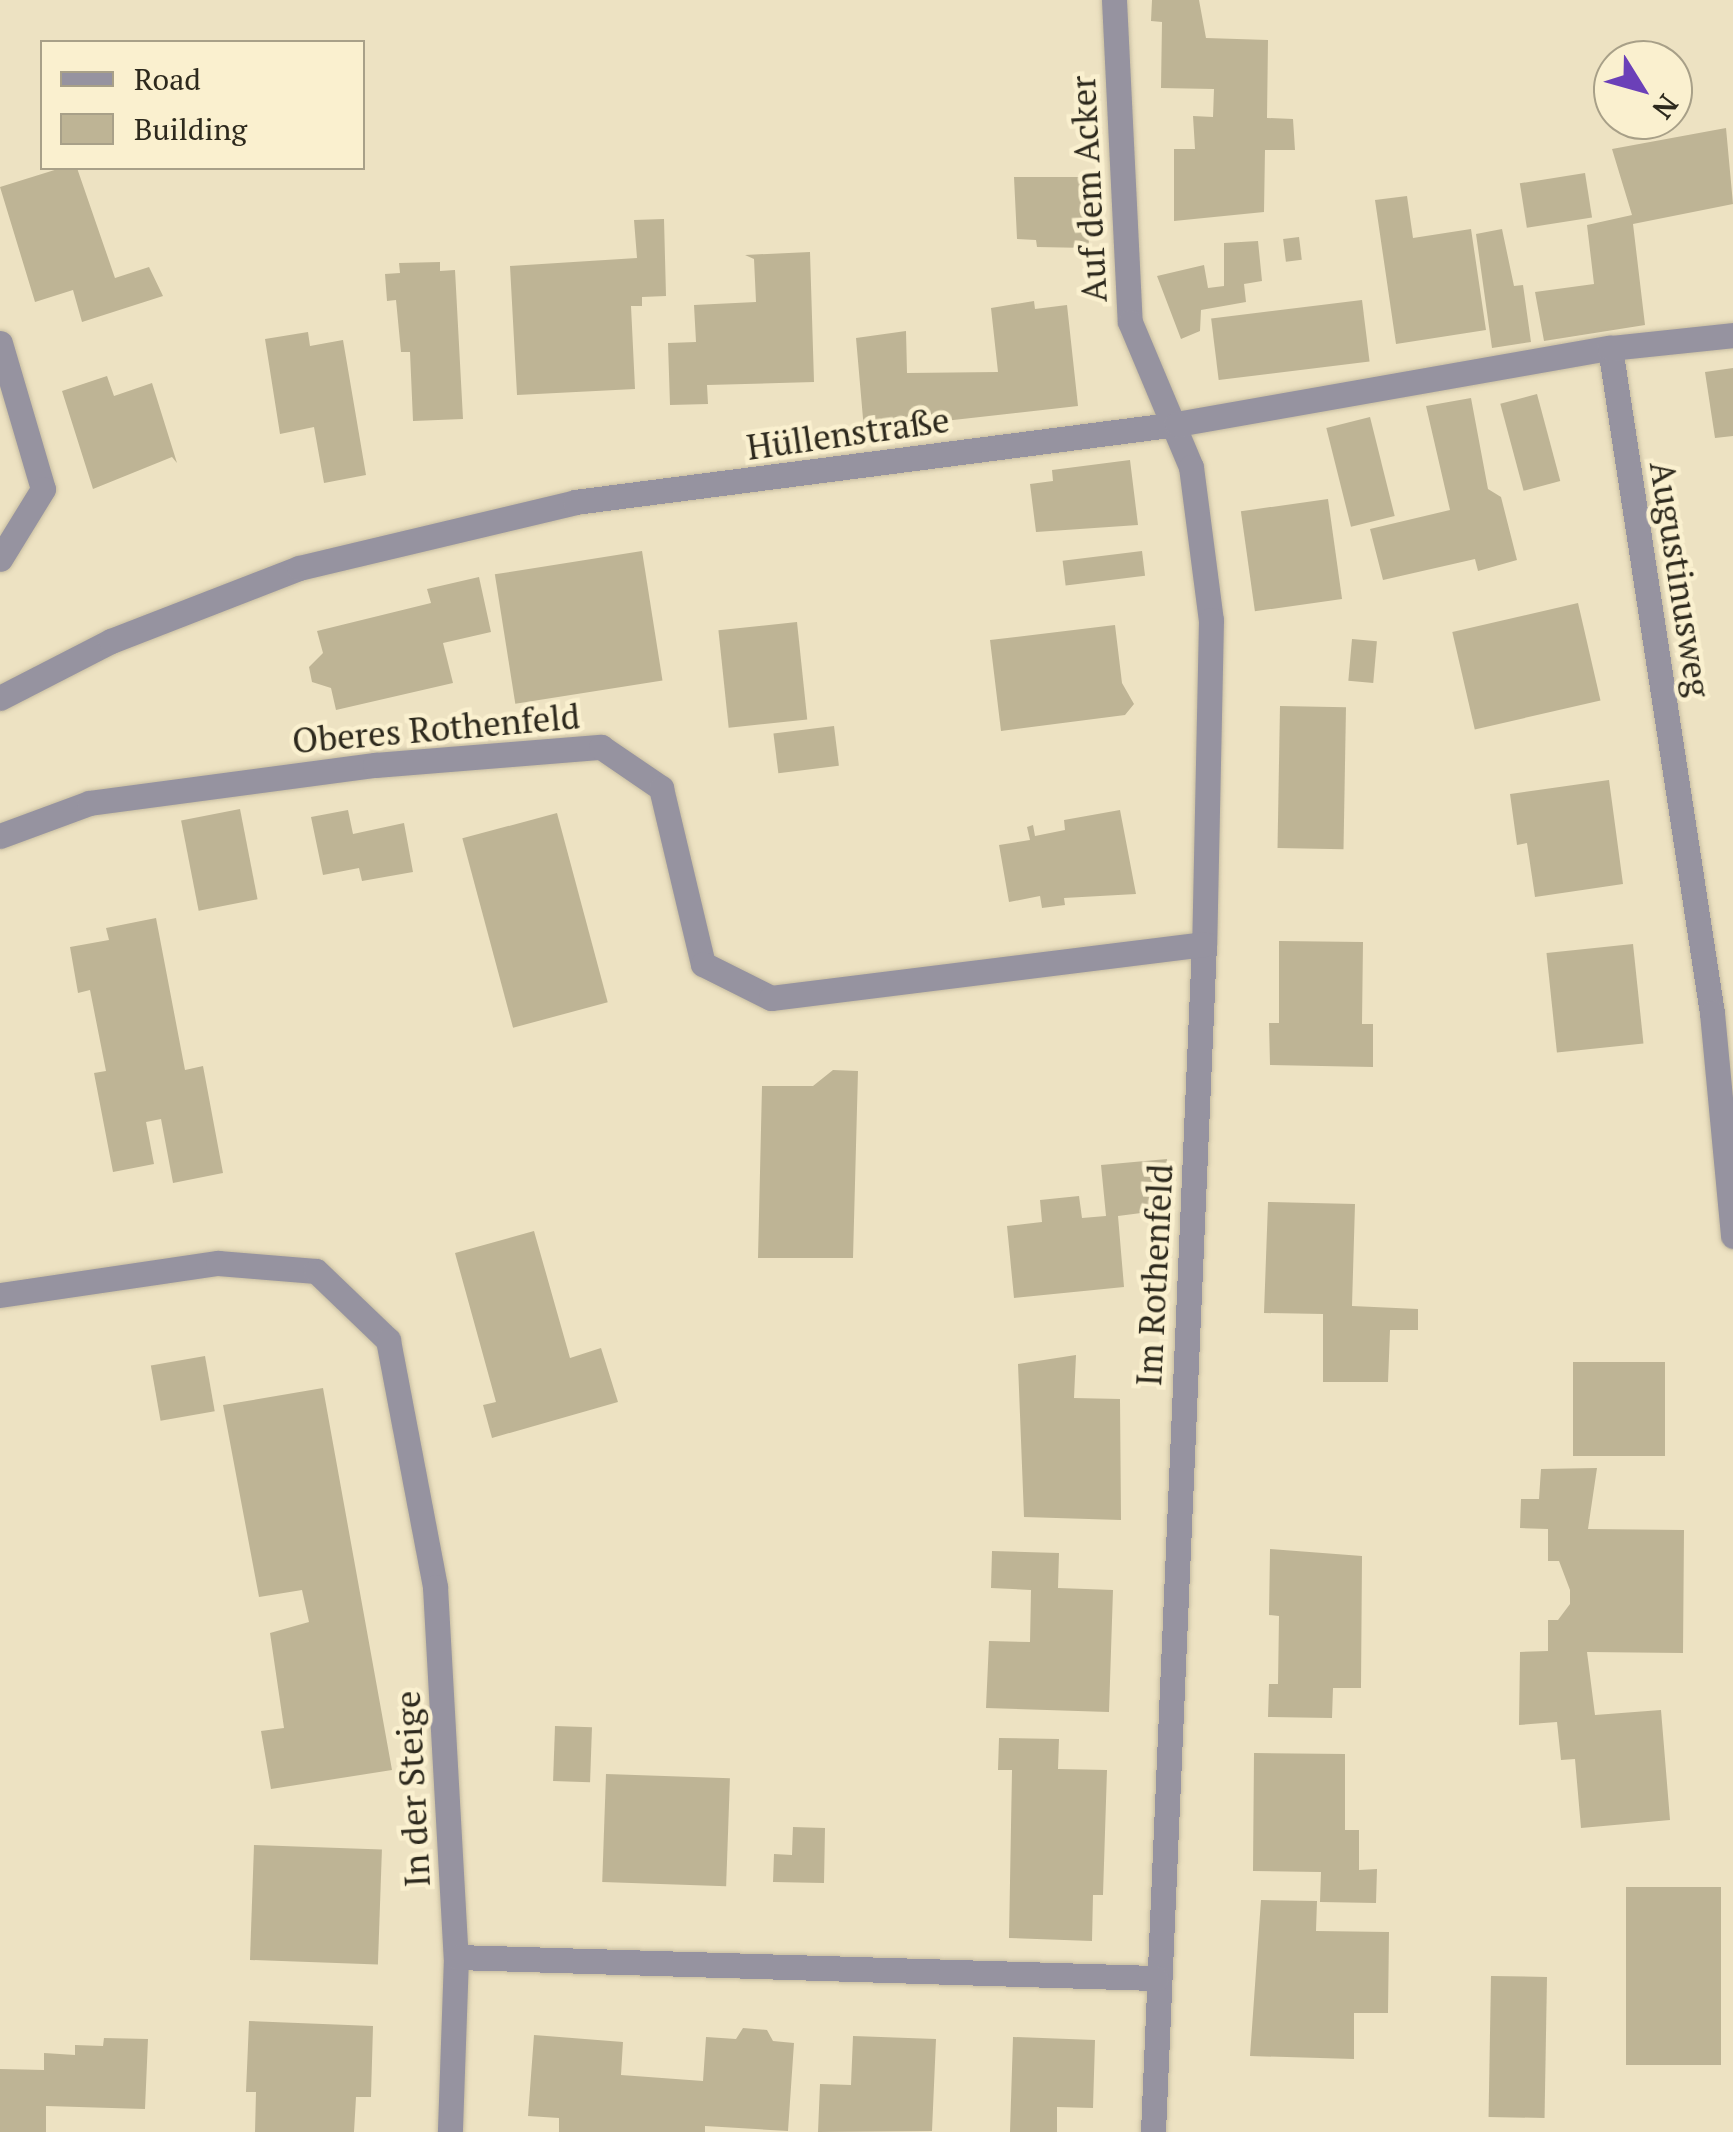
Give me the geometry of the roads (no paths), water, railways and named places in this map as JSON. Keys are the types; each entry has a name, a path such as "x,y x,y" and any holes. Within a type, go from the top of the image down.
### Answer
{"street":[{"name":"Auf dem Acker","path":"1114,0 1130,322 1177,424"},
{"name":"Hüllenstraße","path":"0,698 110,642 299,568 556,507 1177,424 1610,348 1733,335"},
{"path":"0,343 43,488 0,559"},
{"name":"Augustinusweg","path":"1610,348 1712,1013 1733,1236"},
{"name":"Im Rothenfeld","path":"1152,2132 1204,944 1211,620 1191,467 1177,424"},
{"name":"Oberes Rothenfeld","path":"0,836 89,803 375,765 600,747 661,788 703,964 771,998 1204,944"},
{"name":"In der Steige","path":"0,1295 218,1262 316,1271 388,1340 436,1588 456,1957 450,2132"},
{"path":"456,1957 1156,1978"}]}
